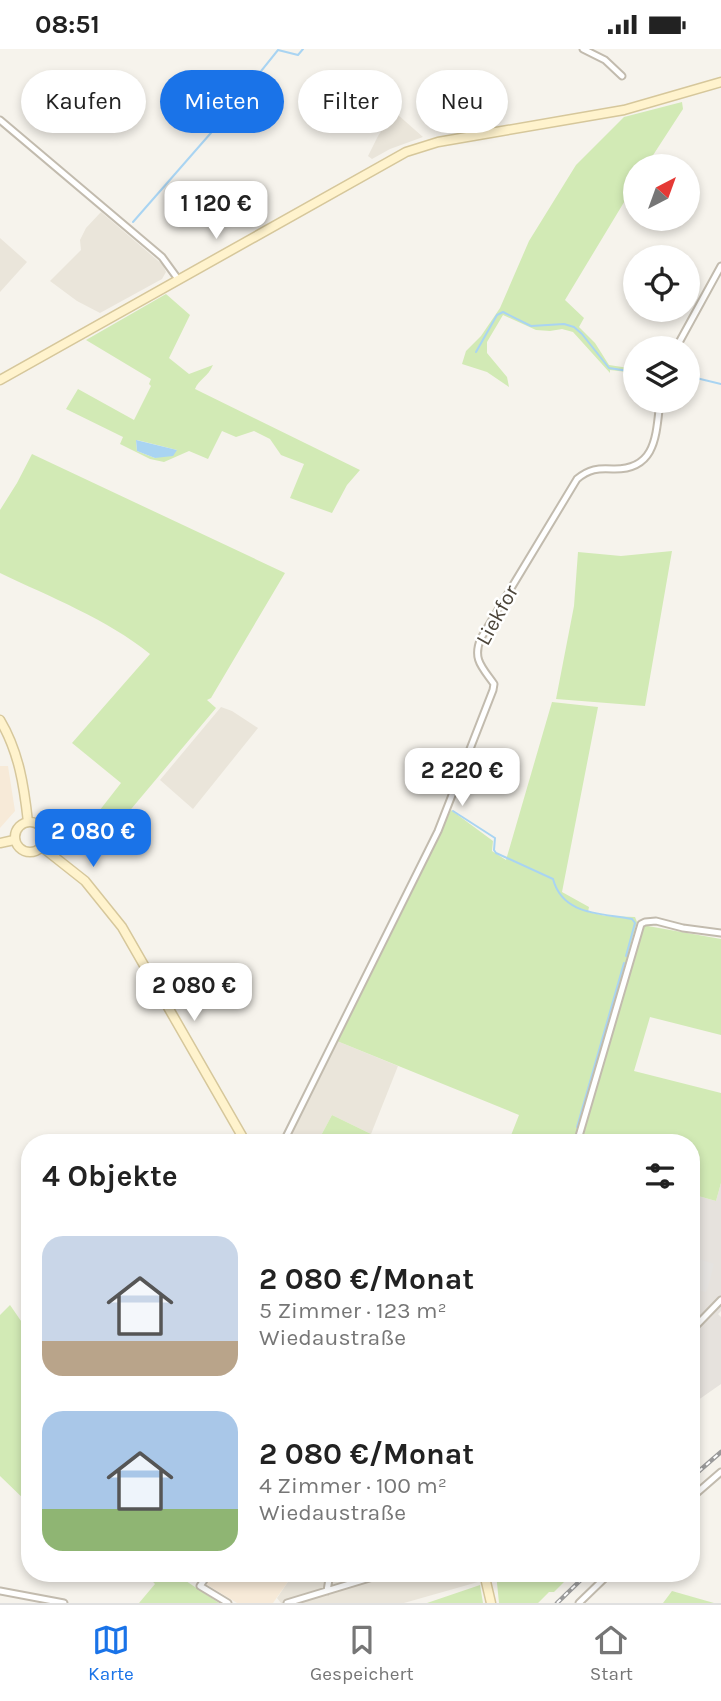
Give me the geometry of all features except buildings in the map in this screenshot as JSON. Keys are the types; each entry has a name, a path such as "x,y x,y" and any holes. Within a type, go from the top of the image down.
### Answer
{"main road":[{"path":"0,380 384,163 416,148 624,108 721,82"},
{"path":"0,720 14,747 21,770 29,822"},
{"path":"29,822 37,824 43,830 45,840 37,851 27,853 18,848 14,840 19,827 29,822"},
{"path":"0,843 14,840"},
{"path":"42,847 85,881 122,927 241,1134"},
{"path":"486,1582 491,1603"}],"street":[{"path":"583,49 606,60 622,76"},
{"path":"0,120 162,257 178,279"},
{"path":"683,336 721,266"},
{"name":"Liekfor","path":"287,1134 438,831 452,797 494,684 476,654 481,638 577,479 595,469 630,467 643,461 652,449 658,413"},
{"path":"580,1134 641,924 656,921 721,933"},
{"path":"700,1322 721,1300"},
{"path":"700,1490 721,1472"},
{"path":"203,1582 200,1586 228,1603"},
{"path":"327,1591 328,1582"},
{"path":"287,1603 356,1582"},
{"path":"579,1603 601,1582"},
{"path":"0,1591 64,1603"}],"shaded area":[{"path":"402,118 423,137 372,159 368,156 380,133 402,133"},
{"path":"101,212 163,265 166,272 162,279 100,313 77,301 50,281 81,250 80,240 86,228"},
{"path":"0,238 27,262 0,292"},
{"path":"221,707 258,728 193,809 160,780"},
{"path":"0,766 8,766 15,811 0,828"},
{"path":"337,1041 398,1066 371,1134 332,1115 322,1134 290,1134"},
{"path":"721,1183 721,1311 718,1314 721,1317 721,1384 700,1399 700,1197 716,1201"},
{"path":"700,1259 714,1264 706,1292 700,1290"},
{"path":"203,1582 288,1582 273,1603 237,1603"},
{"path":"288,1582 478,1582 404,1603 281,1603 277,1598"}],"green space":[{"path":"682,102 683,109 654,154 623,154 623,204 565,300 584,318 579,327 595,343 609,365 623,367 623,372 610,370 610,373 573,332 562,329 536,330 503,315 487,342 487,353 507,377 509,387 487,372 462,364 466,351 481,336 500,308 529,241 576,165 624,117"},
{"path":"166,294 190,315 169,358 189,374 213,365 195,389 360,470 347,485 332,513 290,498 304,464 281,455 270,439 254,431 236,437 222,431 208,459 189,451 164,462 150,459 120,444 123,437 66,409 78,389 134,420 151,386 151,379 86,340","holes":["137,440 177,450 155,458 137,451"]},
{"path":"32,454 285,573 211,698 207,700 216,708 90,858 78,838 121,783 72,743 150,654 97,619 0,573 0,510"},
{"path":"672,551 645,706 556,699 574,606 578,552 621,556"},
{"path":"552,702 598,707 562,892 589,907 588,912 635,917 637,922 578,1134 512,1134 519,1115 337,1041 451,810 493,841 492,851 506,860"},
{"path":"642,925 721,939 721,1035 650,1017 634,1071 721,1093 721,1183 716,1201 700,1197 700,1134 582,1134"},
{"path":"332,1115 371,1134 322,1134"},
{"path":"10,1305 21,1321 21,1496 0,1476 0,1315"},
{"path":"153,1582 188,1582 219,1603 139,1603 155,1584"},
{"path":"497,1582 564,1582 538,1603 499,1603"},
{"path":"480,1585 483,1603 427,1603"},
{"path":"672,1591 714,1603 663,1603"}],"water":[{"path":"136,440 177,450 173,456 155,458 137,451"}],"waterway":[{"path":"133,222 217,126 278,50 298,55 303,49"},
{"path":"476,352 497,315 503,312 531,326 564,324 574,327 609,368 623,370"},
{"path":"700,379 721,384"},
{"path":"453,811 495,838 496,853 553,879 558,891 574,906 585,911 632,919 635,923 626,956"},
{"path":"577,1127 624,963"}],"railway":[{"path":"700,1470 721,1452"},
{"path":"557,1603 579,1582"}]}
